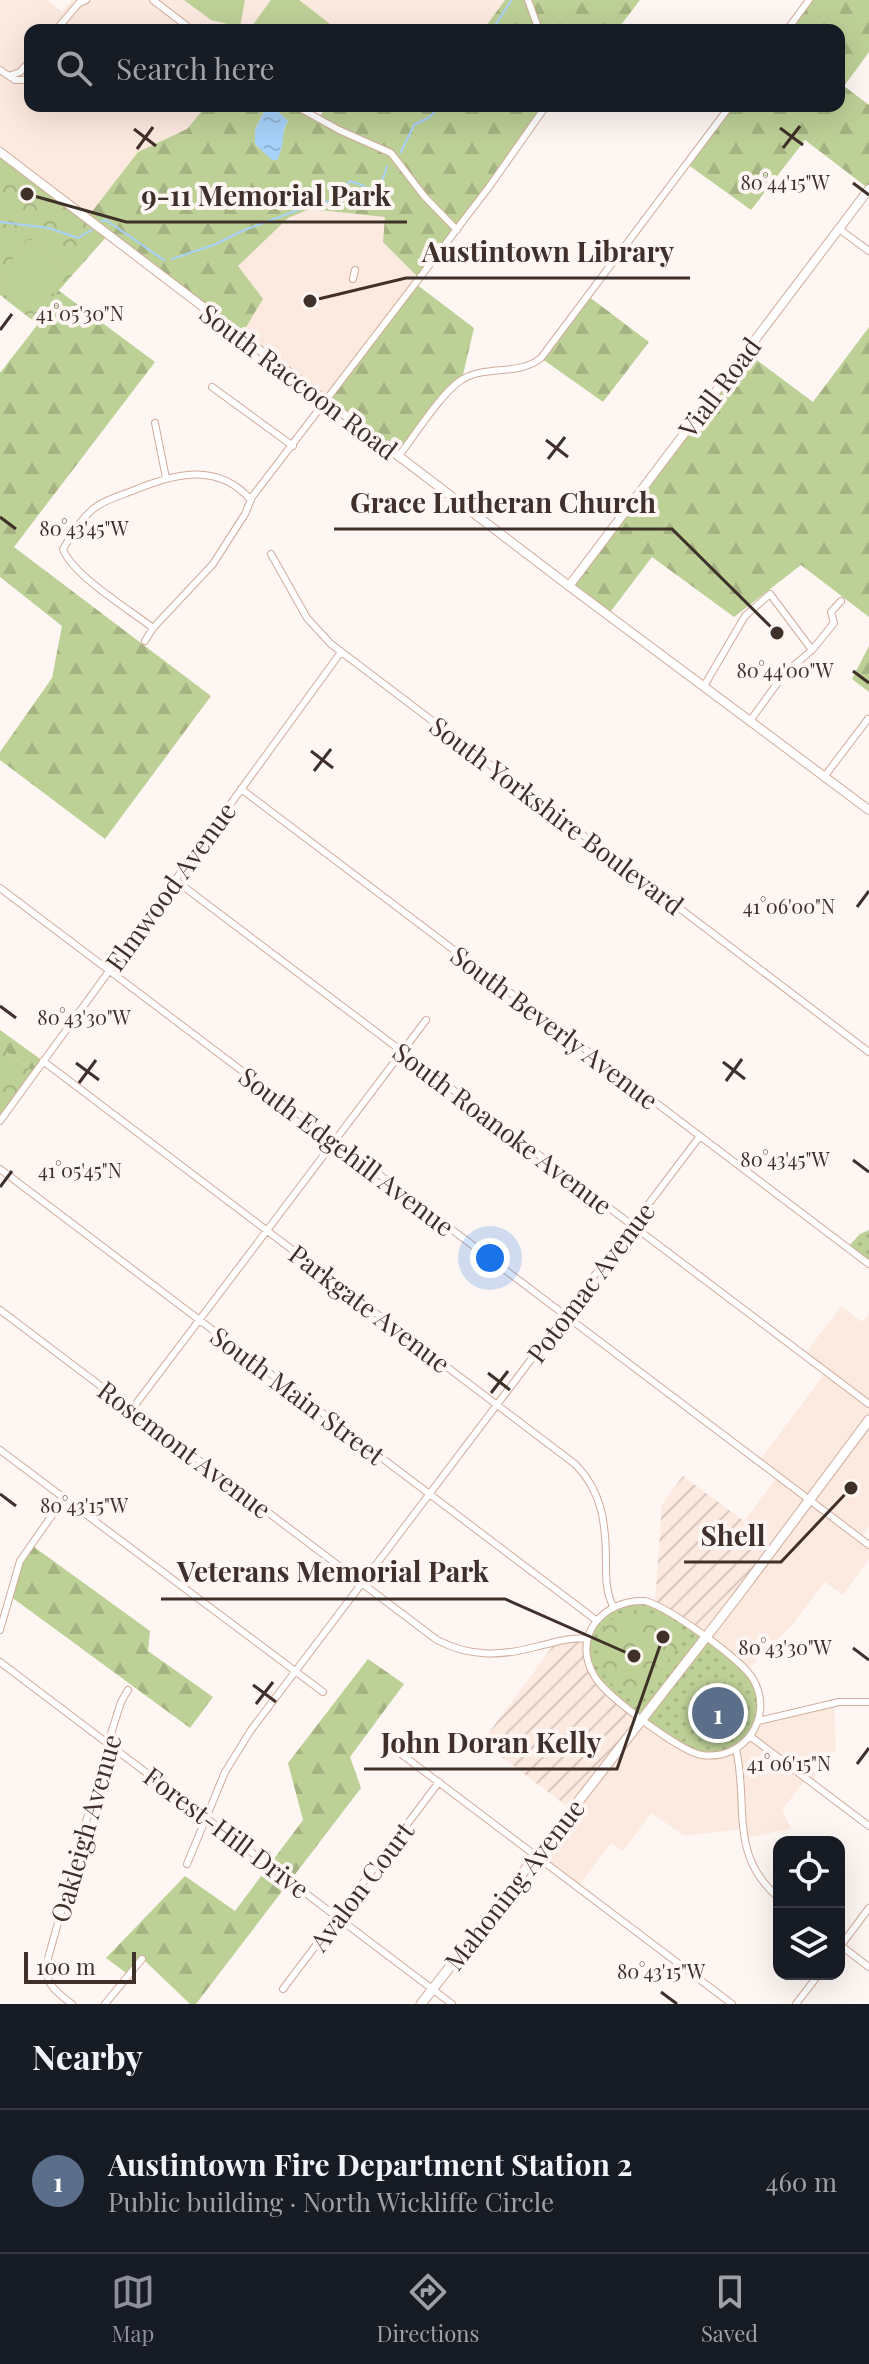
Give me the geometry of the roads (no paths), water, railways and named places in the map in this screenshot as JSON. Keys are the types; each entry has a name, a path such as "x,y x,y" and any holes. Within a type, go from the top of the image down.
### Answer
{"main road":[{"name":"Mahoning Avenue","path":"421,2004 705,1638 869,1420"}],"street":[{"path":"61,24 79,3 86,0"},
{"path":"153,0 184,24"},
{"path":"528,0 537,24"},
{"path":"791,24 809,0"},
{"path":"9,76 24,68"},
{"path":"0,70 15,80 24,80"},
{"path":"307,112 391,153 424,196 457,230"},
{"path":"145,641 153,628 213,564 251,500 457,230 542,112"},
{"path":"398,457 451,388 462,379 523,368 541,358 726,112"},
{"name":"South Raccoon Road","path":"0,152 398,457 869,810"},
{"name":"Viall Road","path":"569,586 869,189"},
{"path":"839,229 869,251"},
{"path":"353,279 355,270"},
{"path":"212,387 293,446"},
{"path":"155,423 166,478"},
{"path":"153,628 67,560 63,549 75,529 102,502 166,478 200,472 228,483 251,500"},
{"name":"South Yorkshire Boulevard","path":"271,554 307,618 341,652 869,1052"},
{"path":"704,686 745,616 770,594 812,650"},
{"path":"750,721 784,674 812,650 834,623 831,612 841,601"},
{"name":"Elmwood Avenue","path":"0,1121 341,652"},
{"path":"824,777 868,719"},
{"name":"South Beverly Avenue","path":"241,789 869,1264"},
{"name":"South Roanoke Avenue","path":"175,880 869,1404"},
{"name":"South Edgehill Avenue","path":"0,888 869,1545"},
{"path":"132,1409 426,1020"},
{"name":"Parkgate Avenue","path":"43,1061 575,1464 592,1486 603,1514 607,1591 613,1606"},
{"name":"Potomac Avenue","path":"187,1864 235,1753 700,1136"},
{"name":"South Main Street","path":"0,1169 596,1620"},
{"name":"Rosemont Avenue","path":"0,1310 437,1640 464,1652 503,1655 572,1637 588,1639"},
{"path":"0,1450 323,1692"},
{"path":"0,1630 20,1561 64,1498"},
{"path":"632,1601 655,1603 705,1638 752,1677 759,1696 758,1721 751,1737 736,1749 713,1756 689,1752 642,1719 596,1680 589,1664 588,1639 596,1620 613,1606 632,1601"},
{"name":"Forest-Hill Drive","path":"0,1662 452,2004"},
{"name":"Oakleigh Avenue","path":"72,2004 50,1985 46,1974 47,1962 108,1743 128,1690"},
{"path":"758,1721 839,1702 869,1702"},
{"path":"751,1737 869,1826"},
{"path":"384,1741 732,2004"},
{"path":"736,1749 740,1765 741,1821 746,1850 757,1875 773,1892"},
{"name":"Avalon Court","path":"283,1989 439,1782"},
{"path":"845,1939 869,1908"},
{"path":"845,1950 869,1967"},
{"path":"105,2004 142,1959"},
{"path":"796,2004 814,1980"}],"water":[{"path":"264,112 278,112 288,121 277,160 272,160 255,144 255,130"}],"waterway":[{"path":"496,24 511,1"},
{"path":"401,152 414,125 435,112"},
{"path":"172,259 306,207 336,199 350,181 362,185 373,194 379,191 387,166"},
{"path":"101,221 106,220 164,260"},
{"path":"0,222 49,228 78,238 93,229"}],"place":[{"name":"9-11 Memorial Park","path":"27,194"},
{"name":"Austintown Library","path":"310,301"},
{"name":"Grace Lutheran Church","path":"777,633"},
{"name":"Shell","path":"851,1488"},
{"name":"John Doran Kelly","path":"663,1637"},
{"name":"Veterans Memorial Park","path":"634,1656"},
{"name":"Austintown Fire Department Station 2","path":"718,1713"}]}
